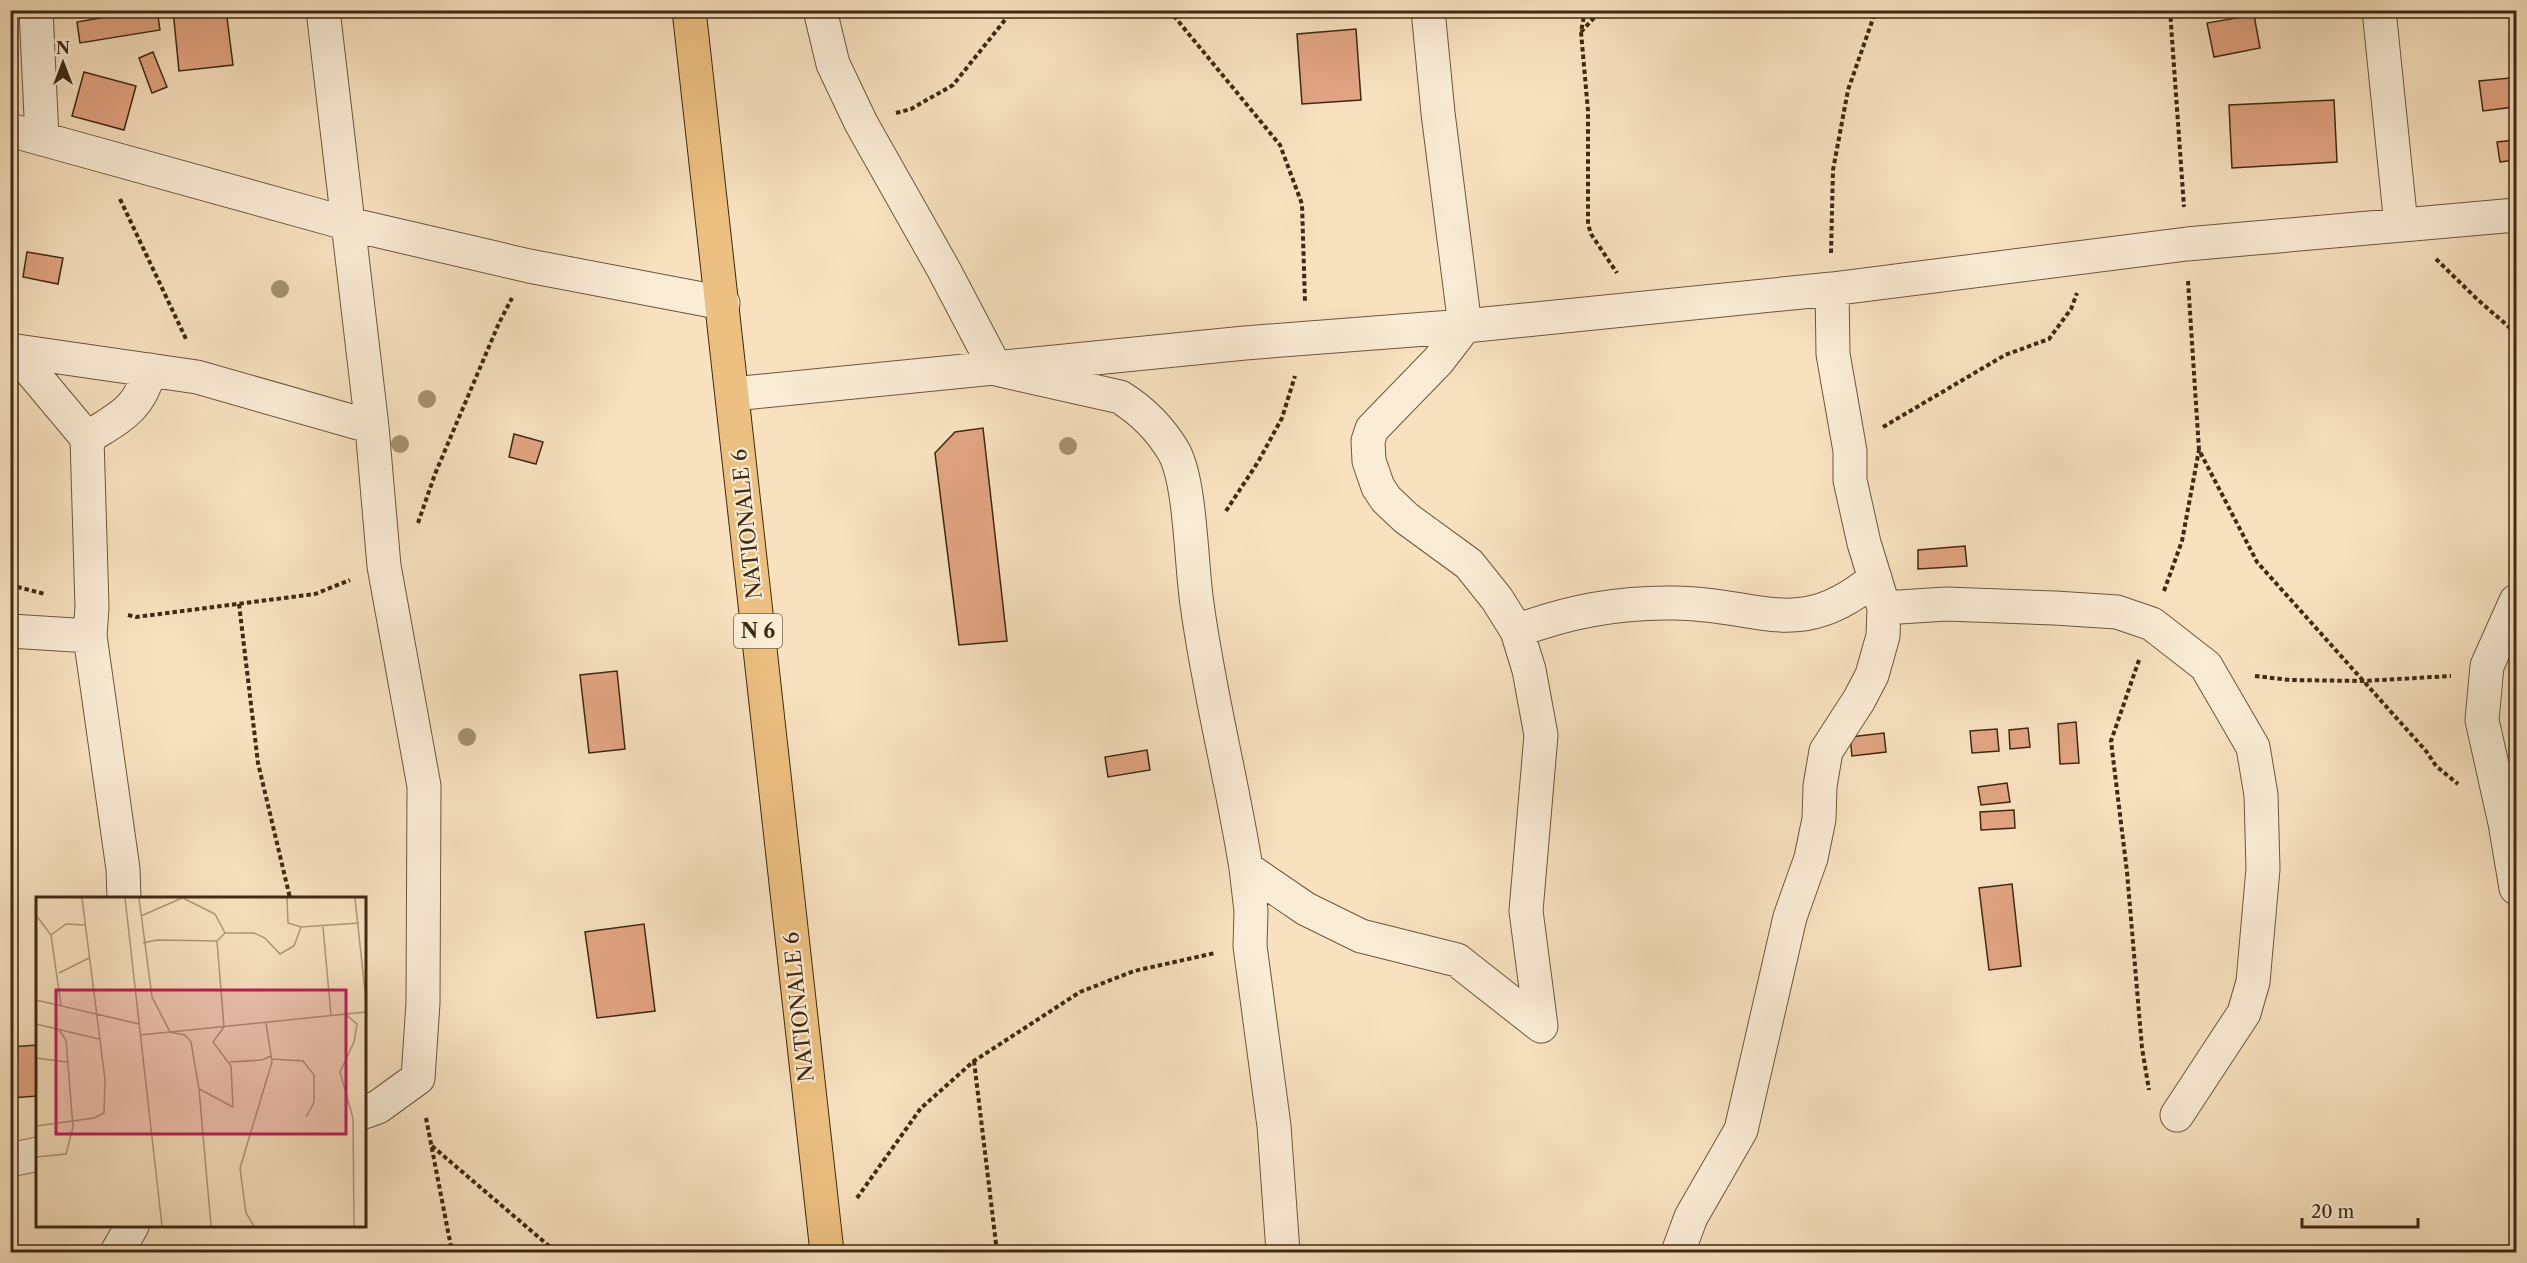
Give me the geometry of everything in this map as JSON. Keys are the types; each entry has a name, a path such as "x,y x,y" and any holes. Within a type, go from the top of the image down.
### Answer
{"main road":[{"name":"NATIONALE 6","path":"690,10 826,1247"}],"street":[{"path":"36,10 42,138"},
{"path":"323,10 372,427 384,566 424,786 423,1003 418,1078 378,1107 366,1111"},
{"path":"820,10 833,64 861,123 944,270 996,369 1120,397 1137,407 1159,431 1174,453 1184,482 1197,605 1246,868 1251,911 1250,946 1274,1126 1283,1252"},
{"path":"1246,868 1306,909 1361,936 1457,960 1541,1026 1526,911 1541,735 1529,670 1517,631 1469,564 1406,518 1386,499 1378,487 1369,461 1368,441 1372,429 1438,361 1465,326 1438,113 1428,10"},
{"path":"2379,10 2401,225"},
{"path":"10,130 349,224 530,266 723,303"},
{"path":"733,394 1307,338 1465,326 1645,308 1832,289 2187,244 2517,214"},
{"path":"1678,1252 1691,1217 1741,1130 1790,917 1811,858 1819,819 1820,786 1826,751 1859,700 1872,675 1883,636 1879,593 1850,480 1850,451 1833,354 1832,289"},
{"path":"16,351 197,377 372,427"},
{"path":"16,351 87,438 91,621 123,868 123,897"},
{"path":"87,438 128,412 144,391 150,370"},
{"path":"1517,631 1547,619 1594,609 1675,603 1768,616 1800,616 1829,608 1862,589 1946,604 2117,612 2152,624 2206,666 2253,747 2261,795 2263,868 2253,982 2244,1013 2177,1115"},
{"path":"2517,601 2487,666 2482,720 2517,888"},
{"path":"10,631 91,621"},
{"path":"10,1160 36,1154"},
{"path":"117,1252 131,1227"}],"path":[{"path":"861,123 911,109 954,85 1013,10"},
{"path":"1169,10 1280,145 1302,204 1307,338 1282,418 1258,462 1222,518"},
{"path":"1585,10 1581,32 1588,111 1588,224 1591,234 1608,262 1645,308"},
{"path":"1581,32 1601,10"},
{"path":"1832,289 1830,219 1833,170 1848,90 1876,10"},
{"path":"2150,1095 2142,1048 2127,872 2111,741 2182,541 2199,450 2170,10"},
{"path":"100,155 189,346 197,377"},
{"path":"2401,225 2478,300 2517,333"},
{"path":"1850,451 1885,425 2005,355 2049,339 2071,309 2091,256"},
{"path":"10,585 91,621 315,594 384,566 418,522 435,474 499,323 530,266"},
{"path":"2199,450 2257,562 2426,751 2436,766 2462,787"},
{"path":"239,604 258,763 290,897"},
{"path":"2206,666 2259,677 2290,680 2363,681 2449,676 2487,666"},
{"path":"826,1247 921,1108 974,1061 1080,992 1134,971 1250,946"},
{"path":"974,1061 997,1252"},
{"path":"418,1078 452,1252"},
{"path":"432,1146 556,1252"}],"building":[{"path":"157,10 160,30 80,43 77,22"},
{"path":"173,10 226,10 233,65 179,71"},
{"path":"2254,15 2260,48 2214,57 2207,23"},
{"path":"1356,29 1361,100 1302,104 1297,34"},
{"path":"153,52 167,87 152,93 139,58"},
{"path":"84,72 136,86 124,130 72,116"},
{"path":"2510,78 2514,107 2483,111 2479,81"},
{"path":"2334,100 2337,162 2232,168 2229,105"},
{"path":"2516,140 2516,160 2500,162 2497,142"},
{"path":"27,252 63,258 58,284 23,277"},
{"path":"983,428 1007,641 959,645 935,453 955,432"},
{"path":"514,434 543,442 536,464 509,457"},
{"path":"1965,546 1967,566 1918,569 1918,550"},
{"path":"617,671 625,749 589,753 580,675"},
{"path":"2076,722 2079,763 2060,764 2058,724"},
{"path":"2028,728 2030,747 2010,749 2009,730"},
{"path":"1997,729 1999,751 1972,753 1970,731"},
{"path":"1884,733 1886,752 1852,756 1850,737"},
{"path":"1147,750 1150,770 1108,777 1105,757"},
{"path":"2007,783 2010,802 1981,805 1978,787"},
{"path":"2014,810 2015,828 1981,830 1980,812"},
{"path":"2012,884 2021,966 1989,970 1979,888"},
{"path":"644,924 655,1011 597,1018 585,932"},
{"path":"36,1045 36,1096 10,1098 10,1047"}]}
